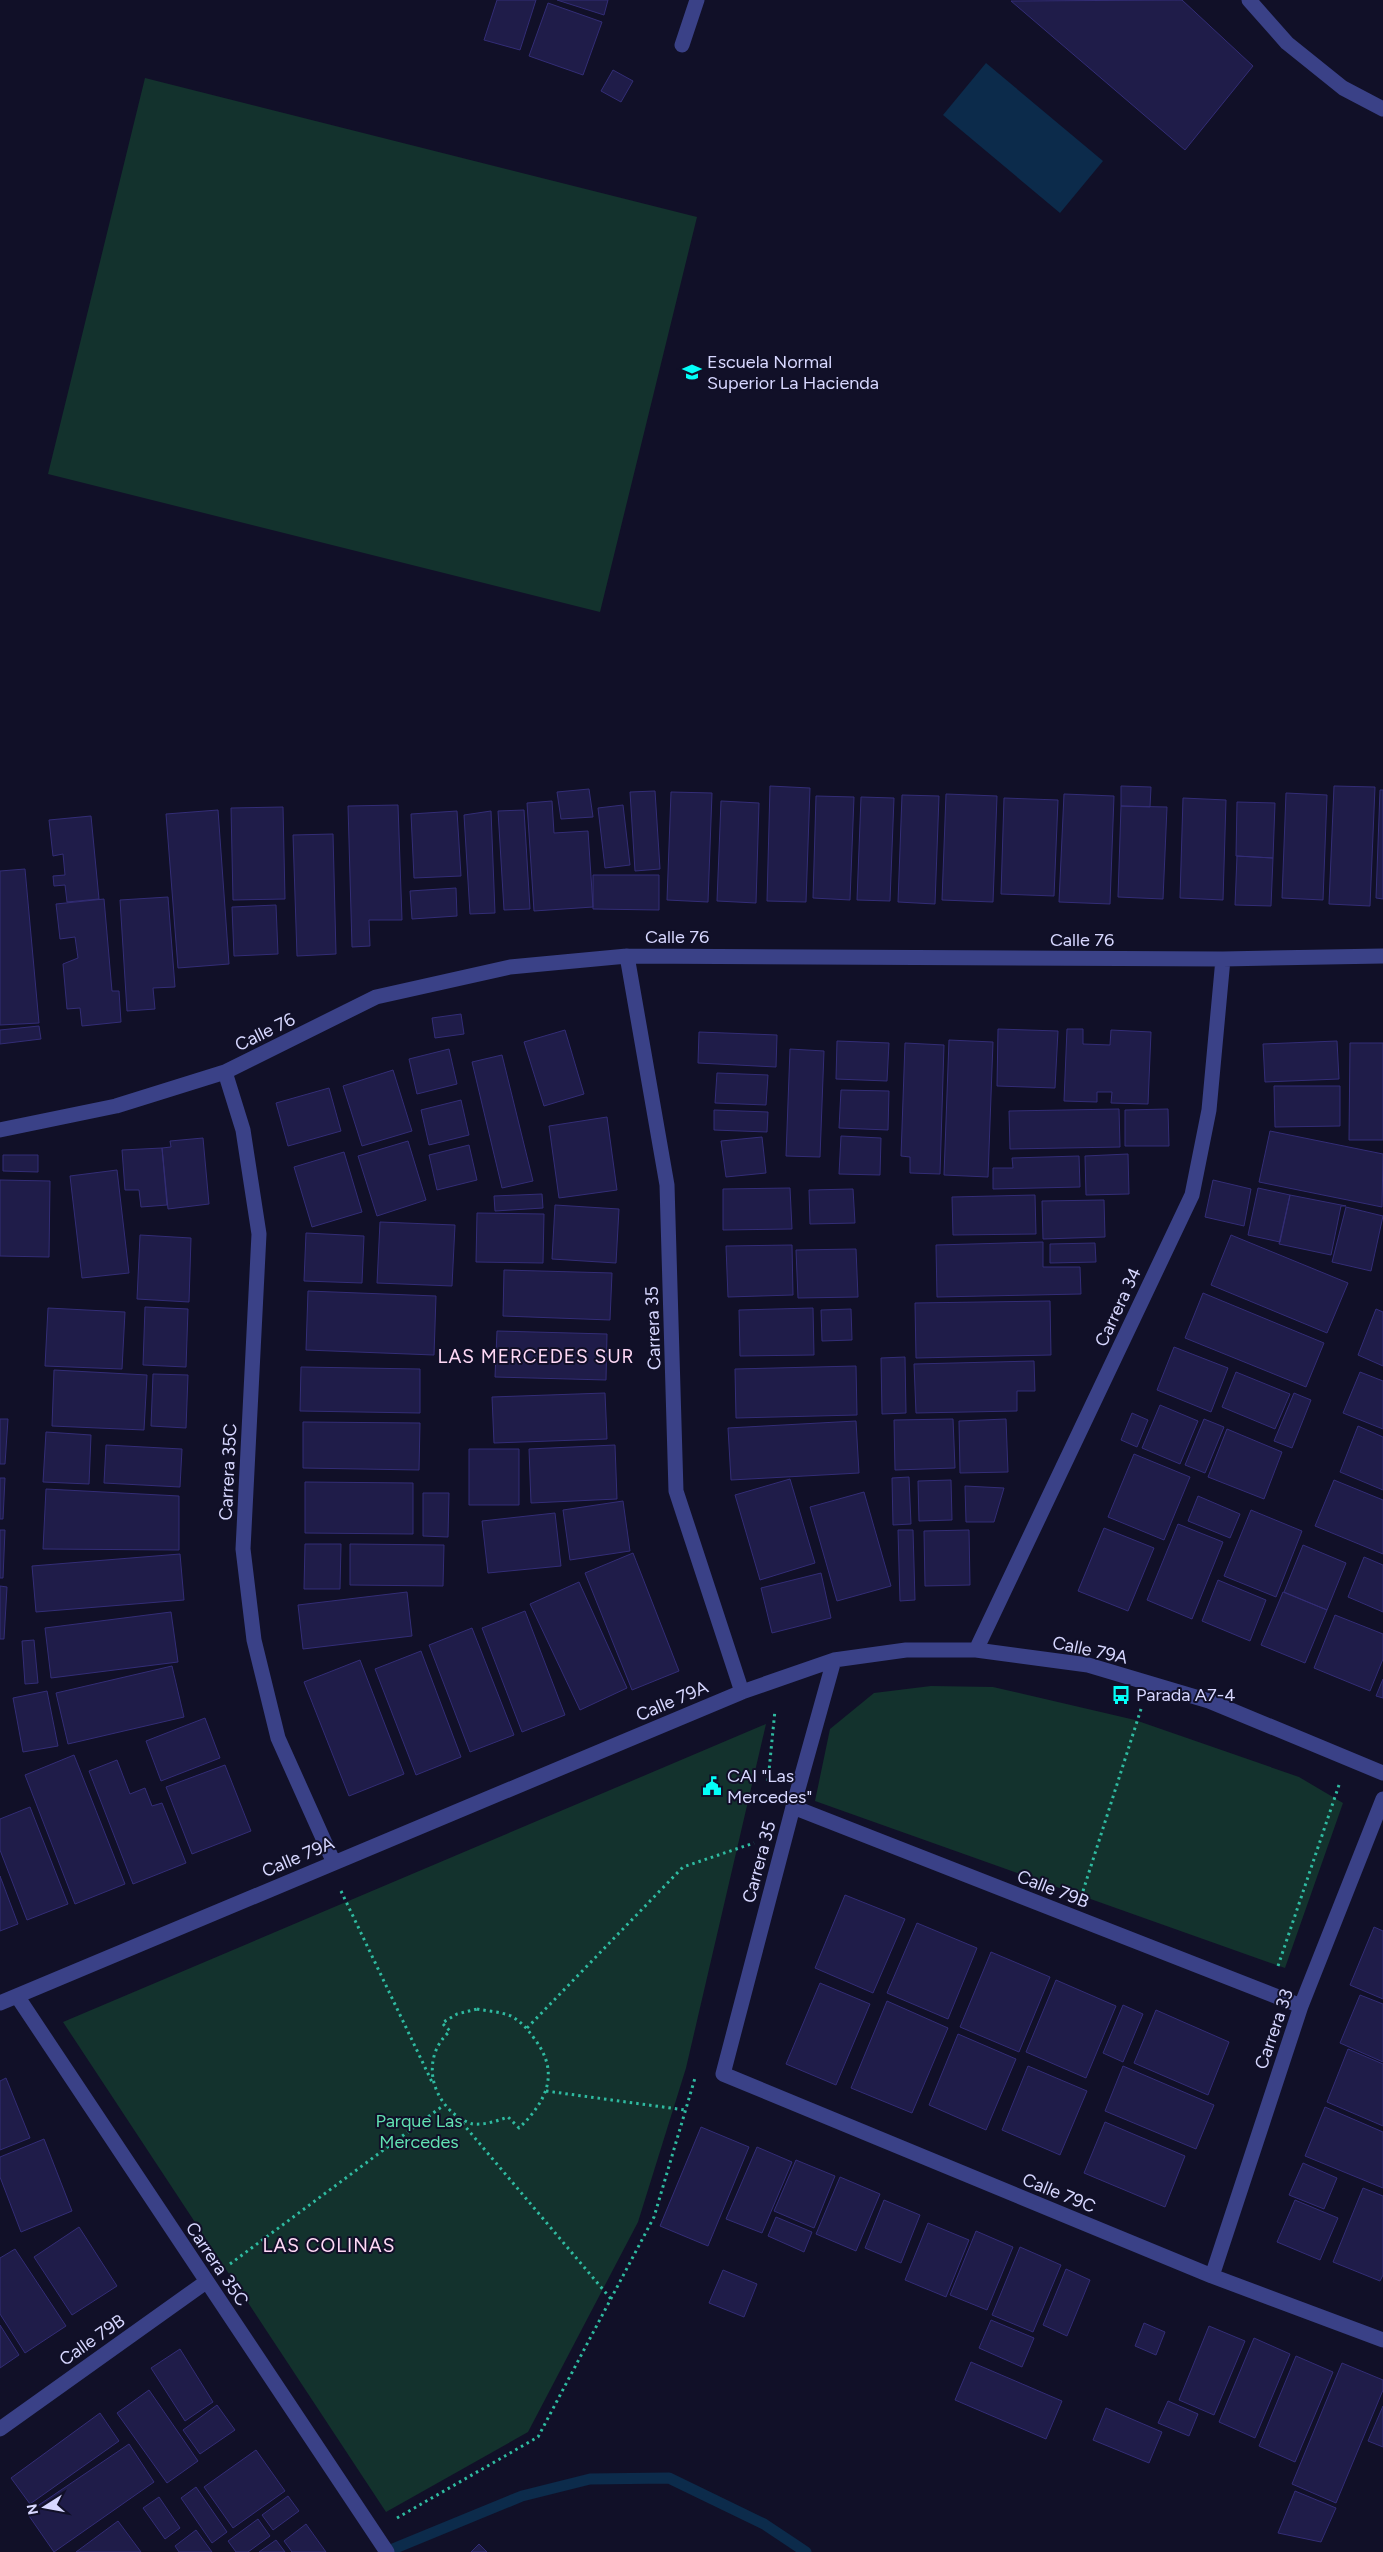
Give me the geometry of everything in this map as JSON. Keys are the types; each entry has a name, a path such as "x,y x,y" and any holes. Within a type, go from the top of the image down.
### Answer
{"street":[{"path":"682,45 697,0"},
{"path":"1249,0 1287,43 1343,88 1383,109"},
{"name":"Calle 76","path":"0,1130 116,1106 225,1072 376,997 510,967 627,956 1223,959 1383,956"},
{"name":"Carrera 35","path":"627,956 667,1185 676,1491 742,1692"},
{"name":"Carrera 34","path":"976,1650 1192,1195 1209,1110 1223,959"},
{"name":"Carrera 35C","path":"225,1072 243,1130 259,1234 243,1549 254,1640 278,1738 334,1863"},
{"name":"Calle 79A","path":"0,2003 742,1692 834,1660 906,1650 976,1650 1088,1665 1209,1701 1383,1773"},
{"name":"Carrera 35","path":"723,2074 793,1807 834,1660"},
{"name":"Carrera 33","path":"1212,2276 1301,2006 1383,1799"},
{"name":"Calle 79B","path":"793,1807 1301,2006"},
{"name":"Carrera 35C","path":"17,1996 206,2282 388,2552"},
{"name":"Calle 79C","path":"723,2074 1212,2276 1383,2340"},
{"name":"Calle 79B","path":"0,2429 206,2282"}],"path":[{"path":"1081,1897 1142,1706"},
{"path":"767,1787 775,1709"},
{"path":"1277,1970 1340,1785"},
{"path":"751,1852 756,1833"},
{"path":"526,2028 684,1867 754,1843"},
{"path":"341,1891 436,2092 444,2105 457,2117 611,2299"},
{"path":"436,2092 432,2078 433,2060 439,2041 450,2031 442,2023 457,2014 477,2009 511,2016 526,2028 541,2048 549,2069 546,2091 530,2118 519,2128 508,2117 495,2122 472,2124 457,2117"},
{"path":"389,2522 538,2437 654,2217 696,2074"},
{"path":"546,2091 685,2110"},
{"path":"228,2266 444,2105"}],"green space":[{"path":"145,78 697,217 600,612 48,474"},
{"path":"931,1686 993,1687 1135,1720 1299,1777 1343,1803 1285,1968 815,1801 830,1729 874,1693"},
{"name":"Parque Las Mercedes","path":"766,1724 686,2068 638,2222 528,2432 386,2512 63,2022"}],"water":[{"path":"986,63 1103,161 1060,213 943,115"}],"building":[{"path":"497,0 536,0 520,50 484,40"},
{"path":"557,0 608,0 604,15"},
{"path":"1182,0 1253,66 1185,150 1011,1"},
{"path":"548,3 602,22 583,75 529,56"},
{"path":"613,70 633,81 621,102 601,91"},
{"path":"770,786 810,788 806,902 767,901"},
{"path":"1121,786 1151,787 1150,807 1121,806"},
{"path":"1334,786 1375,787 1370,906 1329,904"},
{"path":"589,789 593,817 561,819 557,792"},
{"path":"1380,790 1383,790 1383,899 1376,898"},
{"path":"655,791 660,869 635,871 630,792"},
{"path":"671,792 712,793 708,902 667,900"},
{"path":"1286,793 1327,795 1323,900 1282,898"},
{"path":"946,794 997,796 993,902 942,900"},
{"path":"1064,794 1114,796 1110,904 1059,902"},
{"path":"902,795 939,796 935,904 898,902"},
{"path":"816,796 854,797 850,900 813,898"},
{"path":"861,797 894,798 890,901 857,900"},
{"path":"1004,798 1058,800 1054,896 1001,894"},
{"path":"1183,798 1226,800 1223,900 1180,898"},
{"path":"552,801 554,833 588,831 593,907 534,911 527,803"},
{"path":"721,801 759,803 756,903 717,901"},
{"path":"1237,802 1275,803 1273,858 1236,856"},
{"path":"398,805 402,920 369,920 370,946 352,947 348,806"},
{"path":"623,805 630,865 605,868 598,808"},
{"path":"1121,806 1167,807 1163,899 1118,897"},
{"path":"283,807 285,899 233,900 231,808"},
{"path":"218,810 229,964 178,968 166,814"},
{"path":"524,810 530,909 504,910 498,811"},
{"path":"457,811 461,876 414,878 411,814"},
{"path":"491,811 495,913 470,914 464,815"},
{"path":"91,816 99,899 67,902 65,885 54,886 53,876 65,875 63,854 53,856 49,820"},
{"path":"333,834 336,954 297,956 293,835"},
{"path":"1237,856 1273,858 1271,906 1235,905"},
{"path":"25,869 39,1023 0,1025 0,871"},
{"path":"593,875 659,875 659,910 593,909"},
{"path":"456,888 457,916 412,919 410,891"},
{"path":"168,897 175,987 153,988 155,1009 127,1011 120,900"},
{"path":"104,899 112,991 119,991 121,1022 82,1026 80,1008 67,1009 63,964 78,958 75,937 60,939 56,904"},
{"path":"276,905 278,954 234,956 232,907"},
{"path":"461,1014 464,1034 435,1038 432,1018"},
{"path":"39,1026 41,1039 0,1044 0,1030"},
{"path":"998,1029 1058,1031 1055,1088 997,1086"},
{"path":"1067,1029 1083,1029 1083,1044 1110,1045 1111,1030 1151,1032 1148,1104 1111,1103 1112,1092 1097,1092 1097,1102 1064,1101"},
{"path":"565,1030 584,1094 544,1106 524,1042"},
{"path":"699,1032 777,1035 776,1067 698,1063"},
{"path":"949,1040 993,1042 988,1177 944,1175"},
{"path":"837,1041 889,1043 887,1081 836,1079"},
{"path":"1337,1041 1339,1079 1265,1082 1263,1044"},
{"path":"905,1043 944,1045 940,1174 910,1173 910,1157 901,1156"},
{"path":"1350,1043 1383,1043 1383,1140 1349,1140"},
{"path":"449,1049 457,1084 417,1094 409,1059"},
{"path":"790,1049 824,1051 820,1157 786,1156"},
{"path":"502,1055 533,1181 502,1188 472,1062"},
{"path":"393,1070 412,1131 362,1146 343,1086"},
{"path":"717,1073 768,1075 766,1105 715,1103"},
{"path":"1274,1086 1340,1086 1340,1126 1275,1127"},
{"path":"329,1088 341,1131 288,1146 276,1103"},
{"path":"841,1090 889,1091 888,1130 839,1128"},
{"path":"461,1100 469,1135 429,1145 421,1110"},
{"path":"1119,1109 1120,1147 1010,1149 1009,1111"},
{"path":"1168,1109 1169,1146 1125,1146 1125,1110"},
{"path":"714,1110 768,1112 767,1132 714,1130"},
{"path":"607,1117 617,1190 559,1198 549,1126"},
{"path":"1270,1131 1383,1154 1382,1207 1259,1182"},
{"path":"841,1136 881,1138 880,1175 839,1174"},
{"path":"762,1137 766,1173 726,1177 721,1141"},
{"path":"203,1138 209,1204 168,1209 162,1148 171,1147 170,1141"},
{"path":"408,1141 426,1200 377,1216 358,1156"},
{"path":"469,1145 477,1180 437,1190 429,1155"},
{"path":"162,1148 167,1205 141,1207 139,1190 125,1190 122,1150"},
{"path":"344,1152 362,1212 312,1227 294,1167"},
{"path":"1128,1154 1129,1194 1086,1195 1085,1156"},
{"path":"3,1155 38,1155 38,1172 3,1171"},
{"path":"1079,1156 1080,1187 993,1189 993,1168 1013,1168 1012,1158"},
{"path":"117,1170 129,1273 82,1278 70,1176"},
{"path":"0,1180 50,1181 49,1257 0,1256"},
{"path":"1213,1180 1251,1189 1244,1226 1205,1217"},
{"path":"790,1188 792,1229 723,1230 723,1189"},
{"path":"1258,1188 1290,1195 1280,1242 1248,1235"},
{"path":"853,1189 855,1223 810,1224 809,1190"},
{"path":"542,1194 543,1208 495,1211 494,1196"},
{"path":"1035,1195 1036,1234 953,1235 952,1197"},
{"path":"1290,1195 1346,1206 1341,1206 1331,1255 1279,1244"},
{"path":"1104,1200 1105,1237 1043,1239 1042,1201"},
{"path":"555,1205 619,1209 616,1263 552,1259"},
{"path":"1346,1207 1383,1216 1371,1271 1332,1262"},
{"path":"477,1213 544,1214 543,1263 476,1262"},
{"path":"380,1222 455,1225 452,1286 377,1283"},
{"path":"306,1233 364,1236 362,1283 304,1281"},
{"path":"140,1235 191,1238 189,1302 137,1299"},
{"path":"1231,1235 1348,1283 1327,1333 1211,1285"},
{"path":"1043,1242 1043,1267 1080,1267 1081,1294 937,1297 936,1245"},
{"path":"1095,1243 1096,1262 1050,1263 1050,1244"},
{"path":"792,1245 793,1295 728,1297 726,1246"},
{"path":"856,1249 858,1297 798,1298 796,1250"},
{"path":"504,1270 612,1273 610,1320 503,1316"},
{"path":"308,1291 436,1296 434,1355 306,1350"},
{"path":"1203,1293 1324,1343 1306,1387 1185,1338"},
{"path":"1050,1301 1051,1355 916,1358 915,1303"},
{"path":"145,1307 188,1309 186,1367 143,1365"},
{"path":"48,1308 125,1312 122,1369 45,1366"},
{"path":"813,1308 814,1355 740,1356 739,1310"},
{"path":"851,1309 852,1340 822,1341 821,1310"},
{"path":"1376,1309 1383,1312 1383,1366 1358,1355"},
{"path":"497,1331 607,1334 606,1380 495,1377"},
{"path":"1174,1347 1228,1368 1211,1412 1157,1390"},
{"path":"905,1357 906,1413 882,1414 881,1358"},
{"path":"1034,1361 1035,1391 1017,1391 1017,1411 916,1413 914,1364"},
{"path":"856,1366 857,1415 736,1418 735,1369"},
{"path":"301,1367 420,1369 420,1413 300,1411"},
{"path":"54,1370 147,1375 144,1430 52,1426"},
{"path":"1236,1372 1290,1394 1275,1429 1222,1407"},
{"path":"1360,1372 1383,1381 1383,1429 1343,1413"},
{"path":"153,1374 188,1375 186,1428 151,1426"},
{"path":"605,1393 607,1439 494,1443 492,1397"},
{"path":"1294,1393 1311,1400 1292,1448 1274,1441"},
{"path":"1160,1405 1198,1421 1180,1464 1142,1448"},
{"path":"1132,1413 1148,1420 1137,1447 1121,1440"},
{"path":"0,1419 8,1419 5,1464 0,1464"},
{"path":"953,1419 955,1468 895,1470 894,1420"},
{"path":"1006,1419 1008,1472 960,1473 959,1421"},
{"path":"1204,1419 1224,1427 1205,1473 1185,1465"},
{"path":"856,1421 859,1473 731,1480 728,1428"},
{"path":"303,1422 420,1423 419,1470 303,1468"},
{"path":"1358,1426 1383,1437 1383,1490 1340,1472"},
{"path":"1227,1429 1282,1452 1264,1499 1208,1477"},
{"path":"46,1432 91,1435 89,1484 43,1482"},
{"path":"106,1445 182,1449 180,1487 104,1483"},
{"path":"615,1445 617,1499 531,1503 529,1449"},
{"path":"469,1449 519,1449 519,1505 469,1505"},
{"path":"1134,1454 1190,1477 1164,1540 1108,1517"},
{"path":"909,1477 911,1524 893,1525 892,1478"},
{"path":"0,1478 5,1478 3,1519 0,1519"},
{"path":"790,1479 815,1563 760,1580 735,1495"},
{"path":"951,1480 952,1520 919,1521 918,1481"},
{"path":"1334,1480 1383,1500 1383,1554 1315,1526"},
{"path":"305,1482 413,1483 413,1534 305,1533"},
{"path":"965,1486 1004,1488 994,1522 966,1522"},
{"path":"46,1489 179,1496 179,1550 43,1549"},
{"path":"864,1492 891,1586 837,1601 810,1507"},
{"path":"423,1493 449,1493 448,1537 423,1536"},
{"path":"1198,1496 1240,1514 1230,1538 1188,1521"},
{"path":"623,1501 630,1551 570,1560 563,1510"},
{"path":"1251,1510 1302,1531 1276,1597 1224,1576"},
{"path":"555,1513 561,1566 488,1573 482,1521"},
{"path":"1178,1524 1223,1542 1192,1619 1147,1600"},
{"path":"1104,1528 1154,1548 1128,1611 1078,1591"},
{"path":"0,1530 5,1530 3,1578 0,1578"},
{"path":"898,1530 913,1530 915,1600 900,1601"},
{"path":"969,1530 970,1585 925,1586 924,1531"},
{"path":"305,1544 341,1544 340,1589 304,1589"},
{"path":"350,1544 444,1545 443,1586 350,1585"},
{"path":"1303,1545 1346,1563 1327,1610 1284,1592"},
{"path":"633,1553 679,1671 632,1690 585,1573"},
{"path":"180,1554 184,1600 36,1612 32,1566"},
{"path":"1364,1557 1383,1565 1383,1612 1348,1597"},
{"path":"821,1573 831,1618 772,1633 761,1588"},
{"path":"1218,1580 1266,1600 1250,1641 1202,1621"},
{"path":"579,1582 627,1688 580,1710 530,1604"},
{"path":"0,1586 7,1587 4,1639 0,1639"},
{"path":"407,1592 412,1636 303,1649 298,1605"},
{"path":"1283,1592 1327,1610 1305,1663 1261,1645"},
{"path":"525,1611 565,1715 522,1732 482,1628"},
{"path":"171,1612 178,1662 51,1678 45,1628"},
{"path":"1335,1615 1383,1634 1383,1659 1370,1691 1314,1668"},
{"path":"472,1628 514,1735 470,1752 429,1645"},
{"path":"34,1640 38,1683 25,1684 22,1641"},
{"path":"421,1651 461,1757 416,1775 375,1669"},
{"path":"360,1660 404,1774 349,1796 304,1682"},
{"path":"172,1666 184,1717 68,1744 56,1693"},
{"path":"1383,1679 1383,1698 1376,1696"},
{"path":"47,1691 58,1746 23,1752 13,1698"},
{"path":"205,1718 220,1758 161,1781 146,1741"},
{"path":"74,1755 125,1884 75,1904 25,1775"},
{"path":"117,1760 130,1794 145,1788 152,1806 162,1803 186,1863 133,1884 89,1771"},
{"path":"225,1765 251,1831 192,1854 166,1787"},
{"path":"30,1807 68,1904 27,1920 0,1850 0,1819"},
{"path":"0,1876 18,1924 0,1931"},
{"path":"845,1895 905,1919 873,1993 815,1968"},
{"path":"917,1923 977,1948 948,2019 887,1993"},
{"path":"1374,1927 1383,1931 1383,1999 1350,1985"},
{"path":"991,1952 1050,1977 1019,2052 960,2027"},
{"path":"1056,1980 1116,2006 1086,2078 1026,2052"},
{"path":"820,1983 870,2004 836,2085 786,2064"},
{"path":"1360,1995 1383,2004 1383,2062 1340,2043"},
{"path":"887,2001 948,2028 912,2113 851,2088"},
{"path":"1123,2005 1143,2014 1123,2062 1103,2053"},
{"path":"1156,2010 1229,2042 1208,2095 1134,2063"},
{"path":"958,2034 1016,2059 986,2130 929,2105"},
{"path":"1348,2049 1383,2064 1383,2126 1327,2102"},
{"path":"1028,2066 1087,2091 1060,2155 1002,2130"},
{"path":"1123,2066 1214,2105 1196,2149 1105,2111"},
{"path":"6,2078 30,2138 0,2150 0,2081"},
{"path":"1325,2107 1383,2132 1383,2188 1305,2156"},
{"path":"1105,2122 1185,2156 1165,2207 1084,2173"},
{"path":"701,2127 749,2147 708,2246 660,2226"},
{"path":"44,2139 72,2211 21,2232 0,2177 0,2157"},
{"path":"757,2147 792,2162 762,2233 726,2219"},
{"path":"796,2160 835,2176 814,2228 774,2211"},
{"path":"1303,2163 1337,2178 1324,2209 1289,2195"},
{"path":"840,2177 880,2194 856,2251 816,2234"},
{"path":"1363,2188 1383,2196 1383,2275 1380,2281 1333,2262"},
{"path":"884,2200 920,2215 901,2263 865,2248"},
{"path":"1295,2200 1338,2218 1320,2260 1277,2242"},
{"path":"776,2217 812,2232 804,2252 768,2236"},
{"path":"928,2223 969,2240 946,2297 905,2280"},
{"path":"79,2227 117,2286 72,2315 34,2257"},
{"path":"976,2231 1013,2247 987,2310 950,2295"},
{"path":"1020,2247 1061,2265 1033,2332 992,2315"},
{"path":"15,2249 66,2326 25,2353 0,2314 0,2258"},
{"path":"1066,2269 1090,2280 1067,2336 1043,2325"},
{"path":"723,2270 757,2284 744,2317 709,2303"},
{"path":"991,2320 1034,2338 1022,2367 979,2348"},
{"path":"1144,2323 1165,2332 1156,2355 1135,2346"},
{"path":"0,2325 19,2355 0,2368"},
{"path":"1209,2326 1245,2341 1214,2415 1179,2400"},
{"path":"1254,2338 1290,2354 1255,2438 1219,2422"},
{"path":"180,2349 213,2402 185,2421 151,2368"},
{"path":"1296,2356 1333,2372 1295,2462 1259,2446"},
{"path":"971,2362 1062,2401 1046,2439 955,2400"},
{"path":"1342,2363 1383,2380 1383,2390 1336,2503 1292,2484"},
{"path":"149,2390 198,2461 167,2483 117,2413"},
{"path":"1168,2401 1198,2414 1189,2436 1158,2423"},
{"path":"217,2405 235,2430 200,2454 183,2430"},
{"path":"1383,2406 1383,2447 1368,2441"},
{"path":"1106,2408 1162,2432 1149,2463 1093,2440"},
{"path":"100,2413 119,2441 30,2504 11,2478"},
{"path":"129,2444 154,2482 54,2552 27,2513"},
{"path":"256,2450 285,2491 233,2528 204,2487"},
{"path":"196,2487 227,2532 212,2543 181,2498"},
{"path":"1295,2491 1336,2508 1321,2542 1278,2533"},
{"path":"288,2496 299,2511 273,2530 262,2515"},
{"path":"159,2497 180,2528 165,2539 143,2508"},
{"path":"258,2519 270,2536 248,2552 236,2552 228,2541"},
{"path":"118,2521 141,2552 76,2552"},
{"path":"306,2524 326,2552 292,2552 284,2541"},
{"path":"196,2530 212,2552 179,2552 175,2546"},
{"path":"276,2540 285,2552 259,2552"},
{"path":"479,2544 487,2552 471,2552"}],"waterway":[{"path":"388,2551 522,2496 590,2479 669,2478 764,2524 806,2552"}],"place":[{"name":"Escuela Normal Superior La Hacienda","path":"692,372"},
{"name":"Parada A7-4","path":"1121,1695"},
{"name":"CAI \"Las Mercedes\"","path":"712,1786"}],"district":[{"name":"LAS MERCEDES SUR","path":"536,1356"},
{"name":"LAS COLINAS","path":"329,2245"}]}
